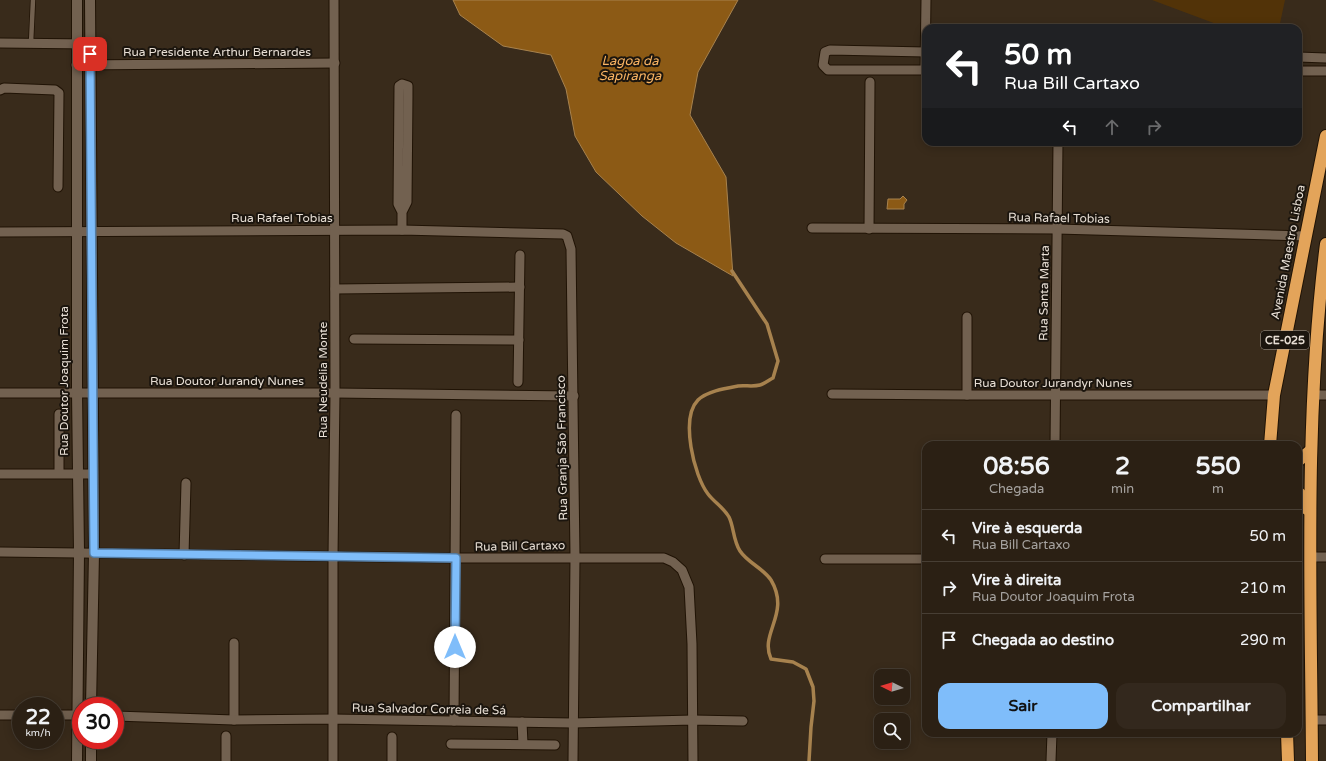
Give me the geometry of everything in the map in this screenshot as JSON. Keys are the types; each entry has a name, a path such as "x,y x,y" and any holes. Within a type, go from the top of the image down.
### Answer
{"highway":[{"name":"Avenida Maestro Lisboa","path":"1270,441 1274,394 1326,136"},
{"name":"CE-025","path":"1312,761 1310,451 1320,290 1326,244"},
{"path":"1302,458 1310,451"},
{"path":"1302,498 1306,503 1310,528"},
{"path":"1287,737 1288,761"}],"street":[{"name":"Rua Doutor Joaquim Frota","path":"77,0 76,232 80,697"},
{"path":"90,0 94,474 91,697"},
{"name":"Rua Neudélia Monte","path":"333,761 335,393 334,0"},
{"path":"926,0 926,24"},
{"path":"0,43 90,44"},
{"path":"922,52 828,50 823,53 822,58 822,65 828,70 922,70"},
{"path":"1302,57 1326,58"},
{"name":"Rua Presidente Arthur Bernardes","path":"76,65 335,63"},
{"path":"1302,71 1326,71"},
{"path":"869,229 870,82"},
{"path":"402,212 407,202 408,96 408,86 402,84 399,86 398,204 402,212 402,230"},
{"path":"0,90 4,88 55,90 59,93 58,187"},
{"name":"Rua Santa Marta","path":"1055,441 1058,146"},
{"name":"Rua Rafael Tobias","path":"812,228 1057,229 1306,236"},
{"name":"Rua Rafael Tobias","path":"0,232 402,230 563,234"},
{"name":"Rua Granja São Francisco","path":"563,234 569,239 571,249 574,396 575,557 573,761"},
{"path":"518,382 520,255"},
{"path":"335,289 520,287"},
{"path":"967,317 967,395"},
{"path":"354,339 519,340"},
{"name":"Rua Doutor Jurandy Nunes","path":"0,393 335,393 574,396"},
{"name":"Rua Doutor Jurandyr Nunes","path":"832,394 1274,394"},
{"path":"1313,395 1326,395"},
{"path":"59,414 59,473"},
{"path":"454,721 456,415"},
{"path":"0,474 94,474"},
{"path":"184,555 186,483"},
{"name":"Rua Bill Cartaxo","path":"0,552 333,557 664,558 673,562 682,570 689,587 692,644 693,720"},
{"path":"1310,556 1326,557"},
{"path":"825,559 922,559"},
{"path":"234,643 234,720"},
{"path":"0,715 12,715"},
{"name":"Rua Salvador Correia de Sá","path":"124,716 234,720 333,719 573,723 693,720 743,721"},
{"path":"693,720 693,761"},
{"path":"1312,720 1326,720"},
{"path":"522,722 523,744"},
{"path":"226,736 226,761"},
{"path":"1051,761 1052,737"},
{"path":"392,738 392,761"},
{"path":"451,744 556,744"},
{"name":"Rua Doutor Joaquim Frota","path":"78,761 79,749"},
{"path":"91,749 91,761"}],"lane":[{"path":"31,43 33,0"}],"shaded area":[{"path":"1152,0 1285,0 1280,24 1216,24"}],"water":[{"name":"Lagoa da Sapiranga","path":"453,0 738,0 698,72 690,115 726,177 733,276 676,243 642,216 596,172 575,136 566,89 551,55 503,46 460,15"},
{"path":"903,196 907,200 904,204 904,209 887,209 888,199 900,199"}],"waterway":[{"path":"732,271 767,324 778,361 773,378 763,384 757,386 738,386 723,389 706,394 698,400 693,408 690,420 691,447 694,461 703,486 710,497 729,517 740,551 747,559 768,576 776,592 778,603 777,613 769,640 768,650 771,659 793,662 806,669 813,687 814,701 809,761"}],"route":[{"path":"90,54 94,553 456,558 455,647"}]}
